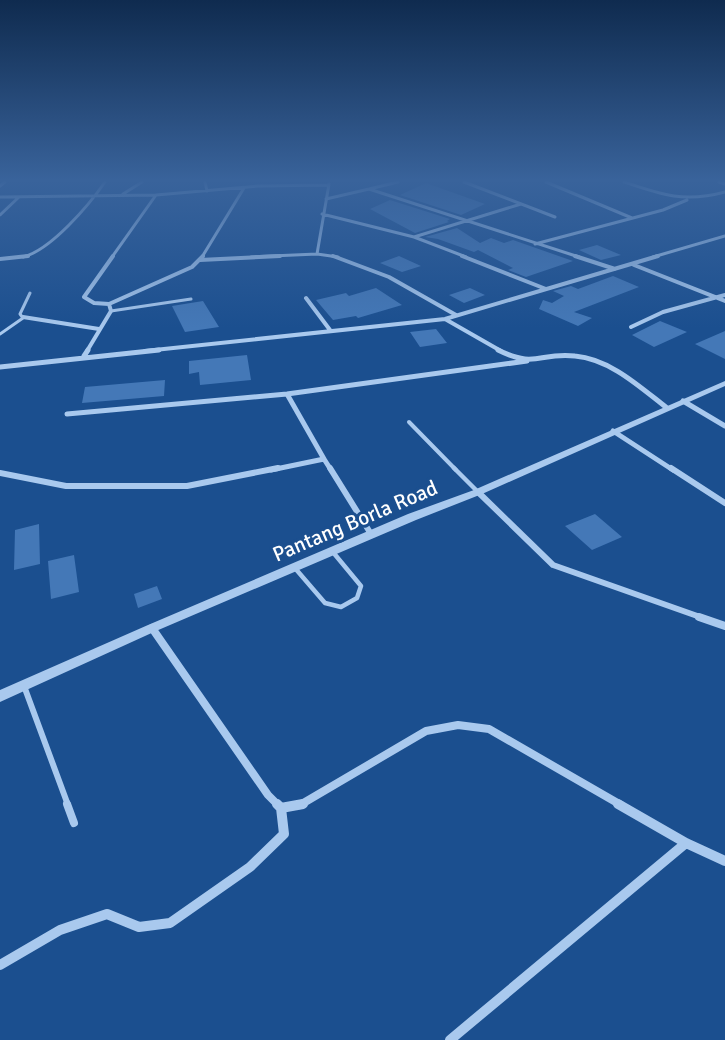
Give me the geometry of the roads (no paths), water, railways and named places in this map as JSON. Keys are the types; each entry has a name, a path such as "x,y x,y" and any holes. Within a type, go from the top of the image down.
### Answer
{"street":[{"path":"0,259 16,259 34,253 59,231"},
{"path":"133,231 84,294 86,299 94,303 109,304 160,283 200,260 317,254 333,255 380,274 426,295 456,315"},
{"path":"200,260 218,231"},
{"path":"317,254 320,231"},
{"path":"388,231 414,237 546,289"},
{"path":"414,237 433,231"},
{"path":"495,231 615,269"},
{"path":"536,244 586,231"},
{"path":"0,367 84,356 445,319 725,236"},
{"path":"633,265 725,301"},
{"path":"631,327 663,312 725,295"},
{"path":"306,298 330,330"},
{"path":"84,356 111,311 109,304"},
{"path":"23,317 99,329"},
{"path":"445,319 518,359 527,361"},
{"path":"67,414 288,394 562,355 586,357 609,366 667,408"},
{"name":"Pantang Borla Road","path":"0,696 152,628 371,534 478,492 725,383"},
{"path":"288,394 324,459 371,534"},
{"path":"683,401 725,426"},
{"path":"613,431 725,503"},
{"path":"0,473 66,486 187,486 324,459"},
{"path":"478,492 553,565 725,626"},
{"path":"0,965 60,930 106,914 139,927 170,923 250,867 284,834 281,808 268,795 152,628"},
{"path":"281,808 299,806 426,731 446,724 468,725 489,729 686,843 725,861"},
{"path":"450,1040 686,843"}],"lane":[{"path":"0,334 23,317 20,315 21,309 30,293"},
{"path":"111,311 191,299"},
{"path":"409,422 478,492"},
{"path":"294,567 325,603 341,607 357,598 361,586 332,551"},
{"path":"24,686 74,824"}]}
